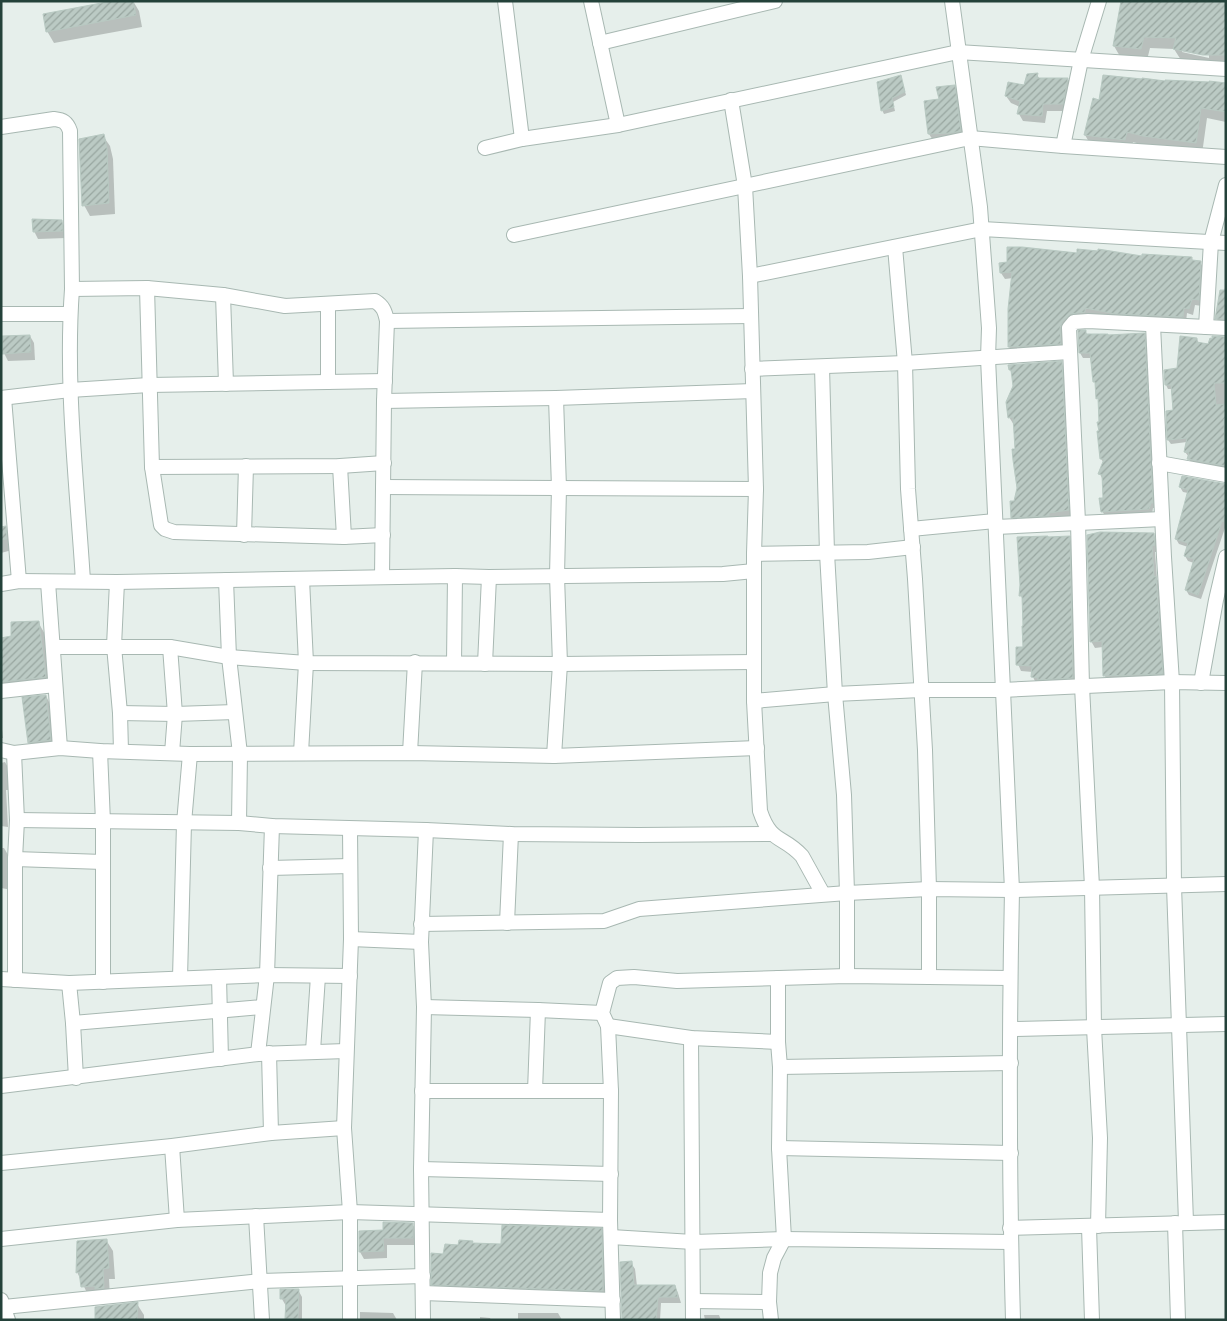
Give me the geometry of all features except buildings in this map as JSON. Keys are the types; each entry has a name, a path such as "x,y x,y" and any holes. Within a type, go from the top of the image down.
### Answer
{"street":[{"path":"505,1 522,140"},
{"path":"591,1 618,125"},
{"path":"600,43 775,1"},
{"path":"952,1 982,229 989,328 988,358 1012,890 1010,1235 1013,1320"},
{"path":"1063,146 1081,60 1099,1"},
{"path":"485,148 522,140 618,125 958,52 1226,69"},
{"path":"731,100 745,186 750,276 756,489 754,701 760,811 764,823 771,834 797,850 802,856 823,894"},
{"path":"1,127 54,119 62,120 68,124 70,131 72,289 70,314 70,390 83,581"},
{"path":"514,235 970,138 1226,157"},
{"path":"1206,327 1212,242 1226,184"},
{"path":"750,276 982,229 1226,244"},
{"path":"895,247 905,364 911,529 921,690 929,889 929,976"},
{"path":"72,289 147,288 223,295 285,306 375,301 384,309 387,321 382,577"},
{"path":"147,288 152,467 159,518 165,529 174,532 244,535 344,537 383,535"},
{"path":"223,295 226,384"},
{"path":"328,304 328,382"},
{"path":"1,314 70,314"},
{"path":"387,321 751,316"},
{"path":"1092,1320 1094,1227 1100,1138 1094,1028 1092,887 1082,686 1078,522 1069,328 1074,322 1088,321 1226,328"},
{"path":"1153,325 1172,682 1181,1223 1178,1320"},
{"path":"752,369 905,364 1070,352"},
{"path":"822,367 827,553 835,694 844,795 847,976"},
{"path":"19,581 3,398 70,390 149,385 385,381"},
{"path":"384,401 556,398 753,391"},
{"path":"554,756 560,664 557,576 556,398"},
{"path":"1159,463 1226,475"},
{"path":"152,467 384,464"},
{"path":"244,535 246,466"},
{"path":"340,466 344,537"},
{"path":"383,487 756,489"},
{"path":"911,529 996,524 1162,519"},
{"path":"754,554 868,552 912,547"},
{"path":"1200,683 1226,557"},
{"path":"1,584 19,581 117,582 456,576 723,574 754,570"},
{"path":"454,663 456,576"},
{"path":"485,664 489,577"},
{"path":"301,753 306,663 302,579"},
{"path":"226,580 229,657 240,754 239,822"},
{"path":"48,582 60,748"},
{"path":"117,582 114,646 120,713 120,751"},
{"path":"53,647 170,647 229,657 306,663 560,664 754,662"},
{"path":"170,647 175,714 172,752"},
{"path":"410,753 415,662"},
{"path":"754,701 835,694 921,690 1002,690 1172,682 1226,682"},
{"path":"1,691 56,685"},
{"path":"120,713 235,712"},
{"path":"350,976 267,975 69,983 8,979 17,820 7,752 60,748 190,754 410,753 554,756 757,748"},
{"path":"100,751 103,822 103,982"},
{"path":"180,978 184,823 190,754"},
{"path":"17,820 239,822 272,826 511,834 771,834"},
{"path":"271,1133 264,1053 263,1007 267,975 272,826"},
{"path":"350,829 351,939 344,1128 350,1212 350,1320"},
{"path":"423,1320 421,1169 424,1007 420,942 426,830"},
{"path":"507,923 511,834"},
{"path":"15,859 103,862"},
{"path":"270,868 350,866"},
{"path":"421,924 604,921 639,909 847,892 1226,884"},
{"path":"351,939 420,942"},
{"path":"313,1051 318,976"},
{"path":"612,1320 610,1220 611,1091 605,1020 610,983 617,978 634,976 676,981 847,976 1010,978"},
{"path":"219,977 221,1059"},
{"path":"771,1320 769,1302 770,1273 774,1258 784,1239 779,1148 778,978"},
{"path":"69,983 74,1023 76,1078"},
{"path":"74,1023 263,1007"},
{"path":"424,1007 538,1010 605,1020 691,1038 778,1042"},
{"path":"536,1091 538,1010"},
{"path":"1011,1029 1226,1024"},
{"path":"691,1038 694,1242 693,1320"},
{"path":"1,1086 264,1053 346,1051"},
{"path":"780,1067 1011,1063"},
{"path":"422,1090 611,1091"},
{"path":"1,1163 172,1146 271,1133 344,1128"},
{"path":"172,1146 176,1220"},
{"path":"779,1148 1011,1153"},
{"path":"421,1169 611,1174"},
{"path":"1,1239 176,1220 350,1212 610,1220"},
{"path":"256,1216 262,1320"},
{"path":"611,1237 694,1242 1010,1235 1094,1227 1226,1222"},
{"path":"4,1309 261,1281 423,1276"},
{"path":"423,1293 613,1300"},
{"path":"693,1301 769,1302"}]}
